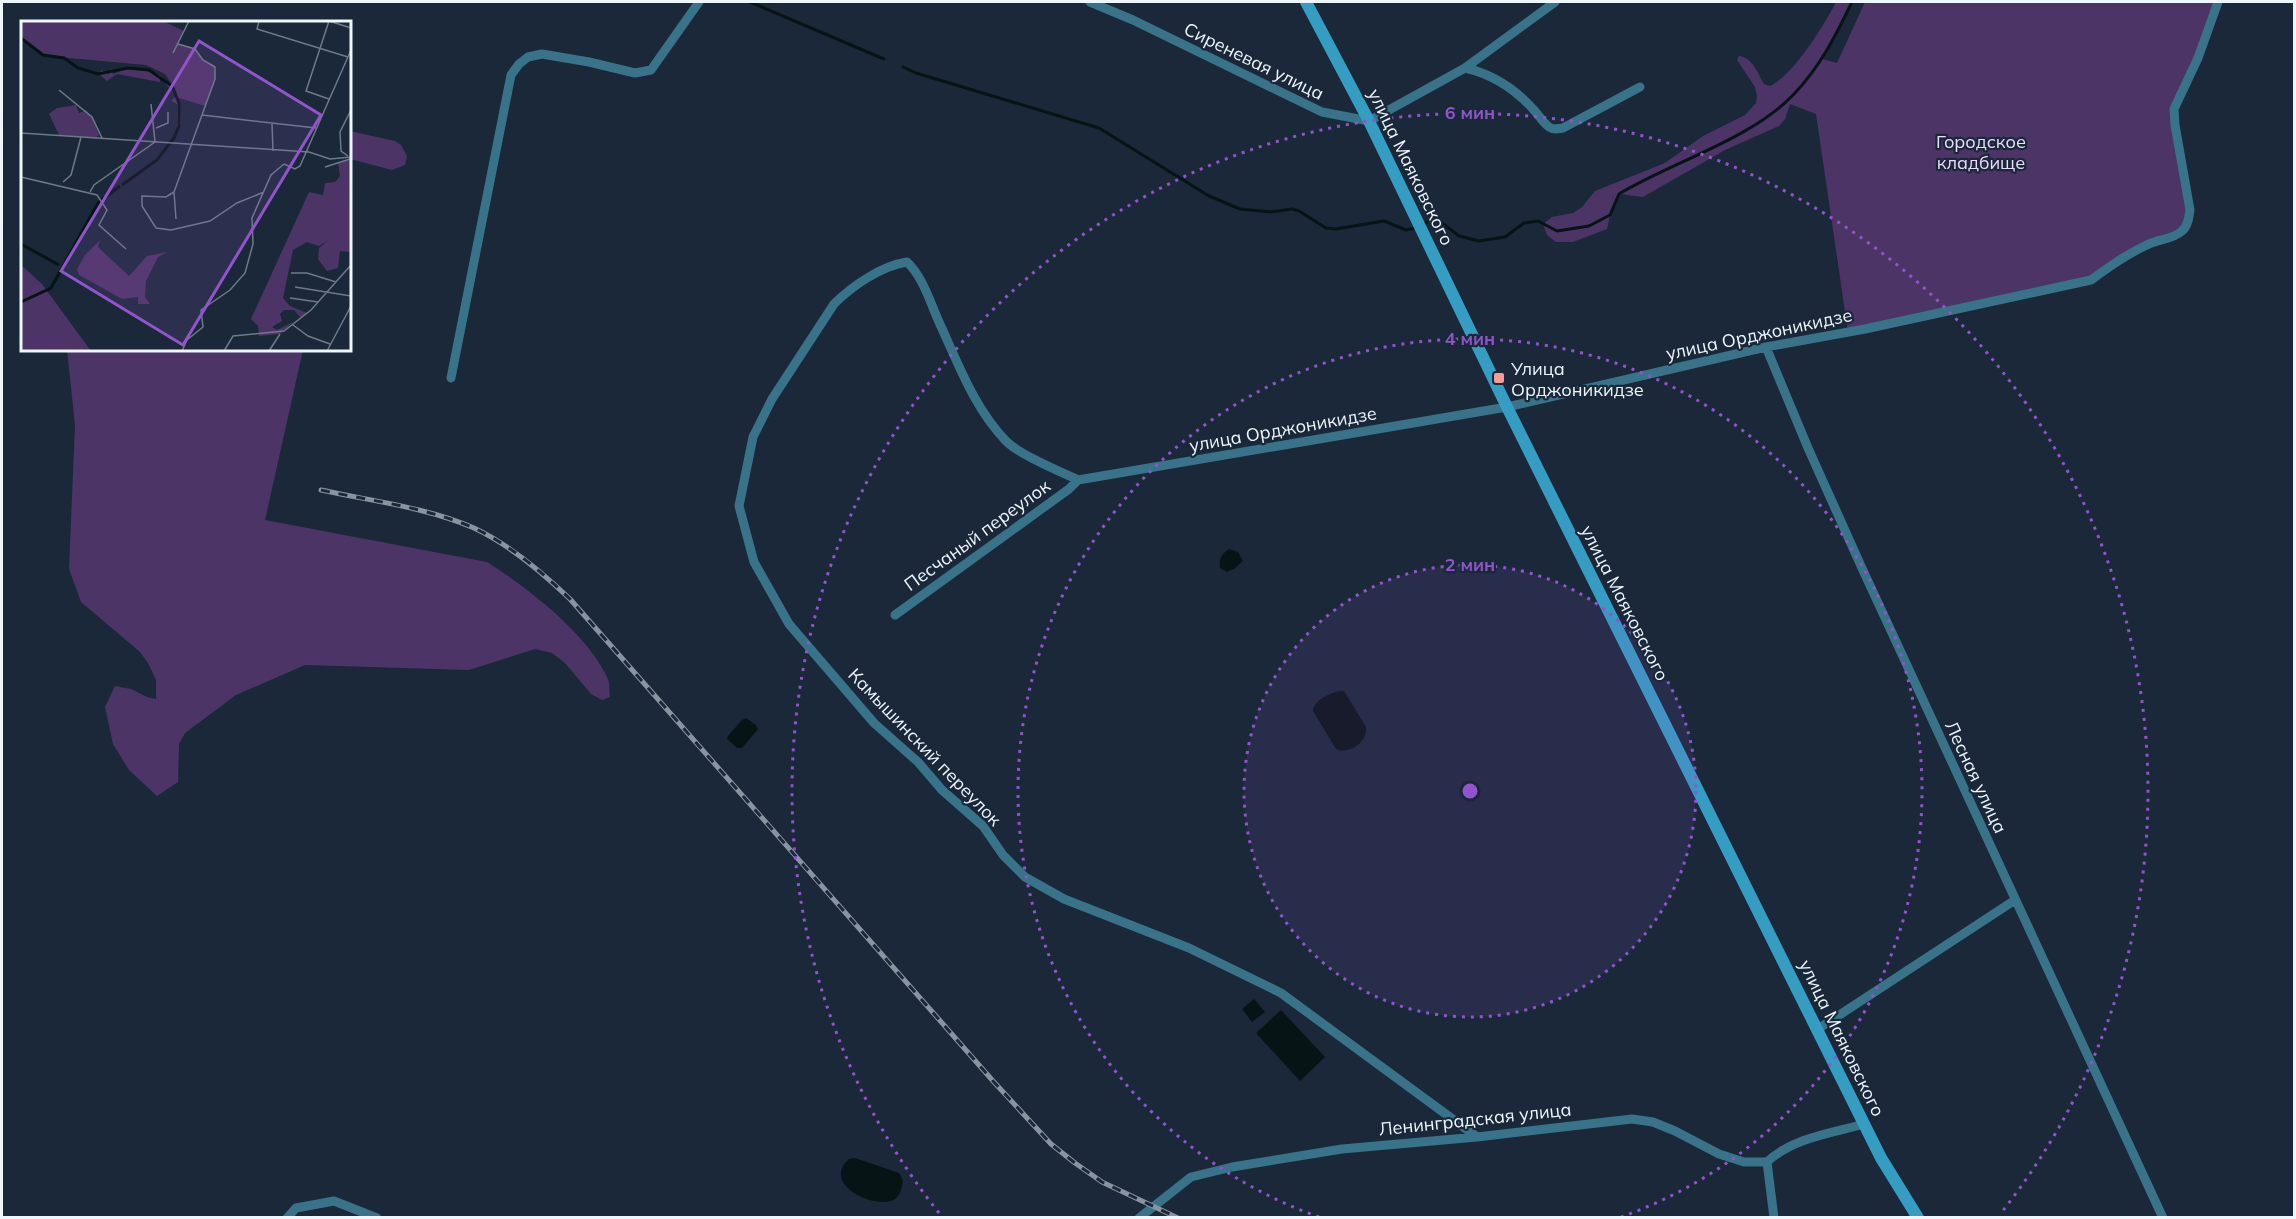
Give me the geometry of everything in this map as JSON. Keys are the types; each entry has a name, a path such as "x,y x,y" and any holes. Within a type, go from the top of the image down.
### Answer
{"street":[{"path":"451,378 511,75 528,57 542,54 635,73 651,70 699,2"},
{"name":"Сиреневая улица","path":"1090,2 1133,20 1322,112 1369,121"},
{"name":"улица Маяковского","path":"1306,2 1369,121 1507,407 1881,1158 1918,1218"},
{"path":"1369,121 1465,68 1556,2"},
{"name":"улица Орджоникидзе","path":"1078,480 1507,407 1766,347 1865,329 2091,280 2149,243 2165,240 2182,231 2188,221 2190,210 2174,109 2198,58 2218,2"},
{"path":"1465,68 1482,72 1502,81 1525,100 1549,127 1555,130 1563,128 1640,87"},
{"name":"Камышинский переулок","path":"1078,480 1031,457 1007,442 974,397 914,268 907,262 897,263 876,273 843,295 834,304 772,399 753,437 744,472 739,506 754,562 789,624 874,723 918,762 942,789 983,826 1003,855 1025,877 1064,899 1189,948 1281,993 1477,1137"},
{"name":"Лесная улица","path":"1766,347 1841,523 2163,1218"},
{"name":"Песчаный переулок","path":"895,615 1069,489 1078,480"},
{"path":"1818,1029 2015,900"},
{"name":"Ленинградская улица","path":"1138,1218 1191,1177 1214,1171 1342,1149 1477,1137 1632,1119 1664,1127 1719,1154 1744,1162 1767,1162"},
{"path":"1774,1218 1767,1162 1779,1150 1794,1144 1864,1124"},
{"path":"287,1218 297,1208 334,1201 377,1218"}],"green space":[{"name":"Городское кладбище","path":"1836,2 1852,2 1822,59 1837,63 1865,2 2218,2 2174,109 2190,210 2182,231 2149,243 2091,280 1848,332 1816,114 1790,104 1785,119 1779,126 1725,150 1643,197 1619,194 1607,229 1573,242 1556,242 1547,235 1543,224 1552,217 1573,213 1582,207 1595,191 1665,163 1703,136 1745,115 1756,103 1757,96 1755,87 1737,60 1739,56 1748,60 1757,70 1764,84 1770,86 1798,61"},
{"path":"351,131 395,141 401,145 407,156 405,165 392,170 351,159"},
{"path":"67,351 303,351 265,520 487,562 538,598 572,629 599,662 608,679 610,697 602,700 591,694 565,663 552,653 535,649 469,670 305,665 236,695 185,733 179,744 178,782 157,796 129,770 113,744 105,707 115,686 131,689 156,699 156,680 140,652 81,602 69,569 75,425"}],"shaded area":[{"path":"1229,549 1238,552 1243,561 1227,572 1220,568 1220,559"},
{"path":"1339,691 1344,691 1366,727 1364,738 1352,749 1336,749 1313,711 1319,701"},
{"path":"746,718 758,729 742,748 737,748 727,739"},
{"path":"1254,999 1265,1012 1252,1022 1242,1009"},
{"path":"1281,1010 1325,1057 1300,1081 1256,1033"},
{"path":"855,1158 899,1173 903,1183 897,1197 891,1201 882,1202 861,1197 852,1191 841,1177 842,1168 849,1159"}],"waterway":[{"path":"750,2 884,59"},
{"path":"1422,225 1431,220 1438,220 1459,236 1479,241 1505,237 1524,223 1538,221 1557,231 1589,226 1610,215 1619,194 1734,137 1777,110 1794,94 1820,62 1852,2"},
{"path":"903,67 916,73 1099,128 1209,196 1240,209 1271,212 1292,209 1326,228 1336,229 1384,221 1406,230 1416,228"}],"railway":[{"path":"321,490 418,510 456,521 500,542 536,569 570,599 1051,1144 1102,1182 1178,1218"}],"place":[{"name":"Улица Орджоникидзе","path":"1499,378"}]}
